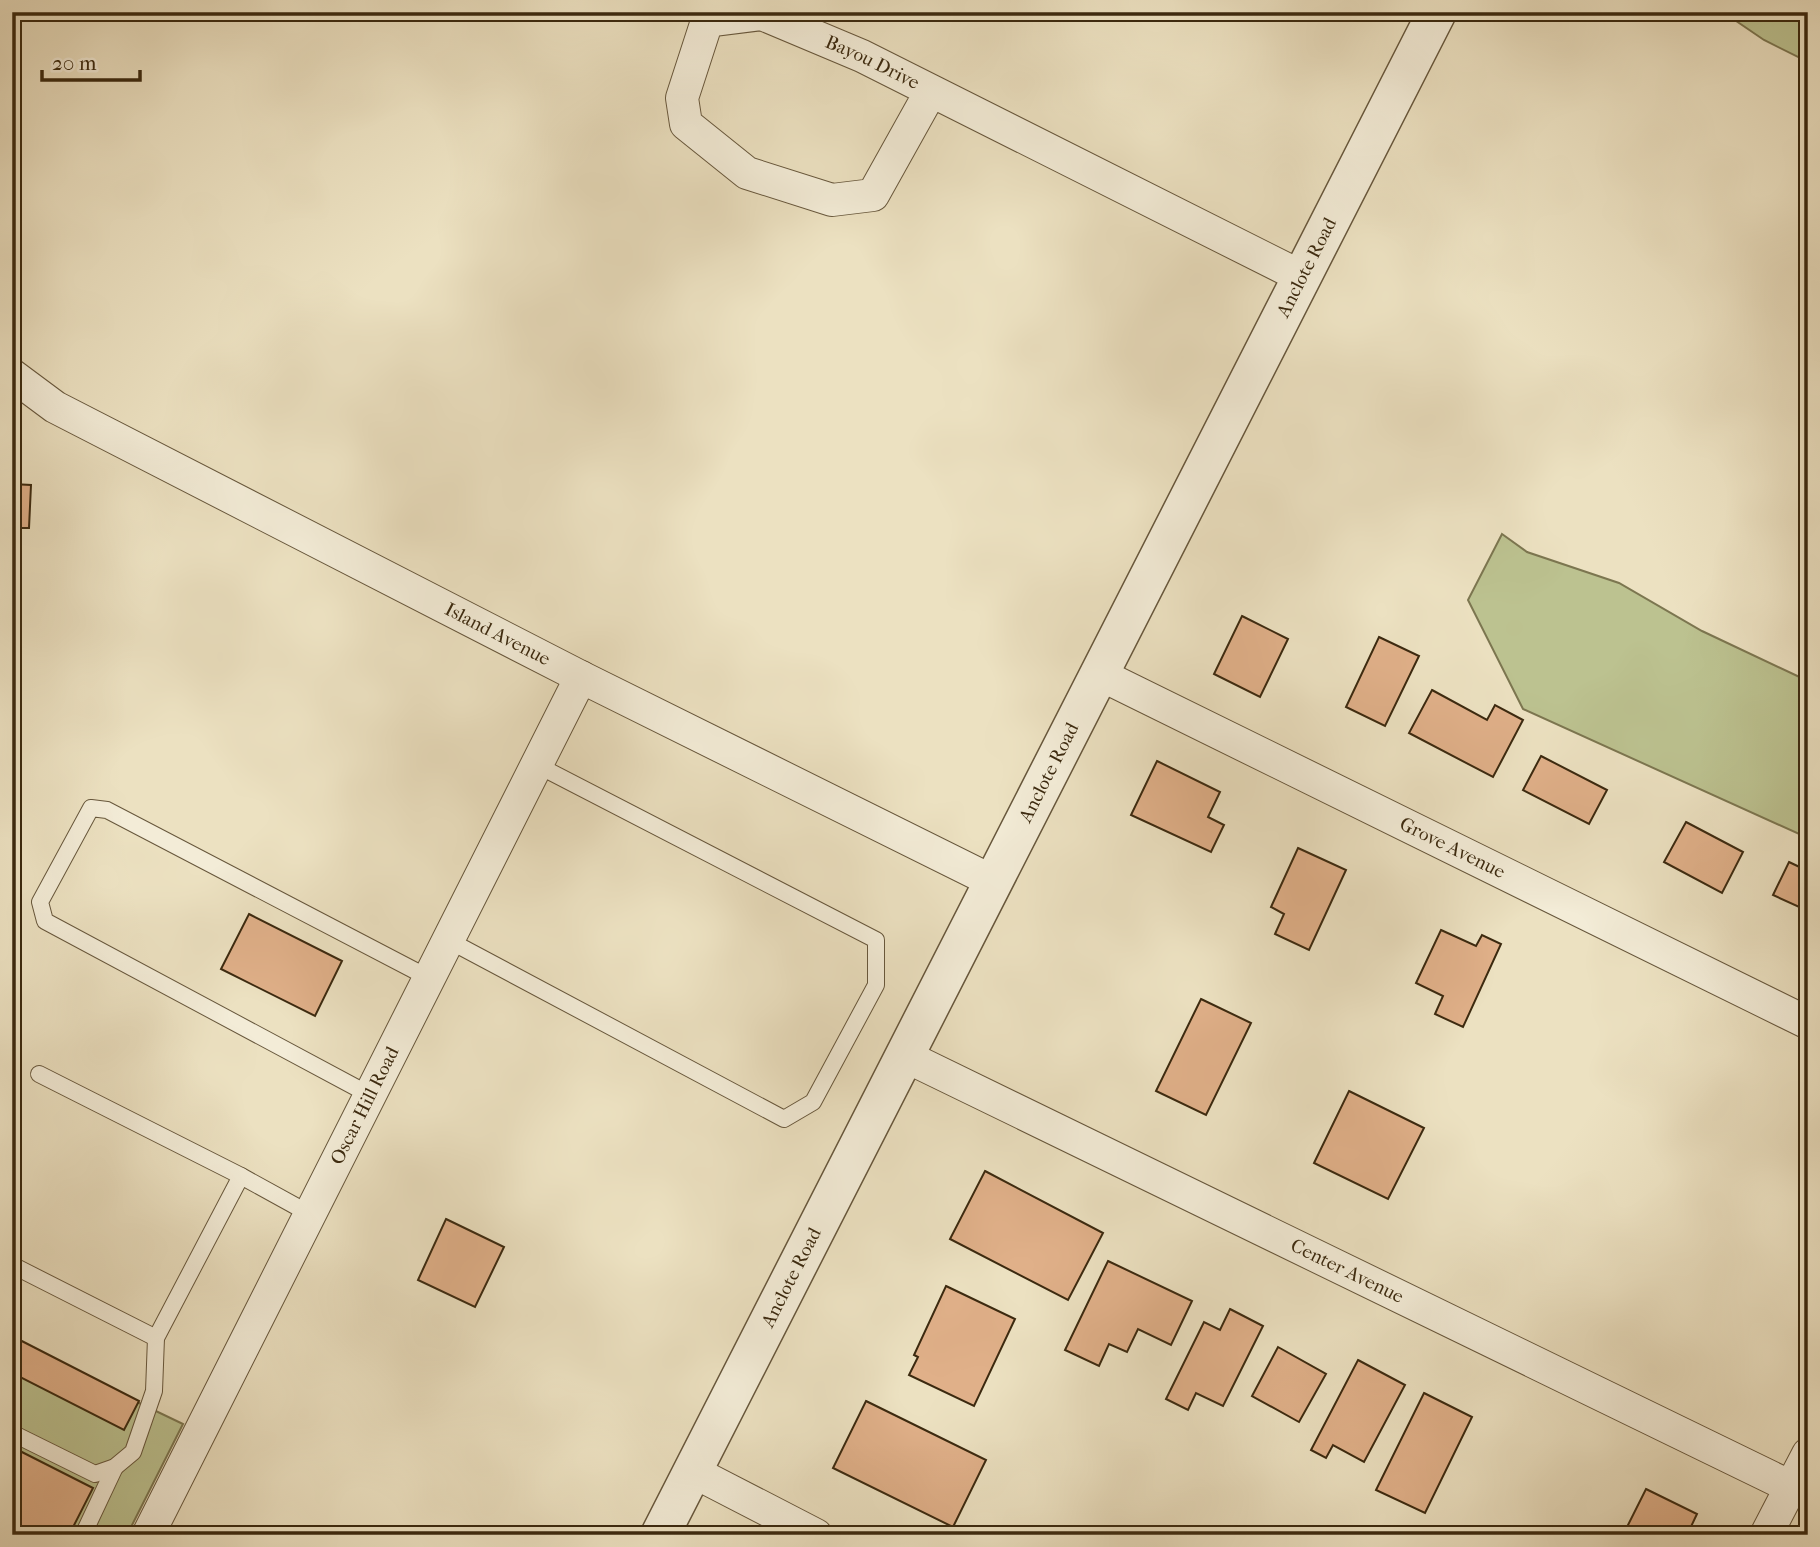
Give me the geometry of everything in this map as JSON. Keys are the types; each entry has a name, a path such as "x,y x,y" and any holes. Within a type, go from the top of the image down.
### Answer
{"street":[{"name":"Anclote Road","path":"660,1535 1097,673 1303,278 1437,12"},
{"name":"Bayou Drive","path":"931,91 873,195 832,200 747,173 686,124 682,98 707,21 762,14 862,56 1303,278"},
{"name":"Island Avenue","path":"12,375 55,407 581,677 992,881"},
{"name":"Grove Avenue","path":"1097,673 1808,1023"},
{"name":"Oscar Hill Road","path":"148,1535 581,677"},
{"name":"Center Avenue","path":"903,1055 1791,1487"},
{"path":"1766,1535 1808,1454"},
{"path":"692,1471 816,1535"}],"lane":[{"path":"448,940 784,1119 813,1102 876,985 876,940 537,765"},
{"path":"370,1095 45,921 40,902 91,808 107,810 429,978"},
{"path":"39,1074 310,1214"},
{"path":"12,1433 95,1474 115,1467 133,1452 153,1391 156,1338 240,1177"},
{"path":"12,1265 156,1338"},
{"path":"83,1535 115,1467"}],"green space":[{"path":"1723,12 1808,12 1808,62 1764,40"},
{"path":"1502,534 1527,552 1619,583 1702,631 1808,681 1808,838 1523,709 1468,600"},
{"path":"12,1342 183,1424 127,1535 12,1535"}],"building":[{"path":"12,484 31,485 29,528 20,528 19,556 12,556"},
{"path":"1242,616 1288,639 1260,697 1214,674"},
{"path":"1379,637 1419,656 1385,726 1346,707"},
{"path":"1432,690 1487,720 1495,705 1523,720 1493,777 1409,733"},
{"path":"1541,756 1607,790 1589,824 1523,790"},
{"path":"1157,761 1220,792 1208,817 1224,825 1211,852 1131,815"},
{"path":"1686,822 1743,852 1722,893 1664,862"},
{"path":"1298,848 1346,870 1309,950 1275,934 1284,914 1271,907"},
{"path":"1789,862 1808,871 1808,911 1773,895"},
{"path":"249,914 342,961 315,1016 221,969"},
{"path":"1441,930 1476,946 1482,935 1501,944 1463,1027 1435,1014 1443,996 1416,983"},
{"path":"1201,999 1251,1023 1206,1115 1156,1091"},
{"path":"1349,1091 1424,1128 1388,1199 1314,1163"},
{"path":"985,1171 1103,1233 1068,1300 950,1239"},
{"path":"446,1219 504,1247 475,1307 418,1280"},
{"path":"1108,1261 1192,1301 1171,1345 1138,1329 1127,1352 1109,1344 1099,1366 1065,1350"},
{"path":"946,1286 1015,1319 974,1406 909,1375 918,1357 914,1355"},
{"path":"1230,1309 1263,1326 1223,1406 1196,1393 1188,1410 1166,1399 1204,1322 1220,1330"},
{"path":"12,1336 139,1401 124,1430 12,1373"},
{"path":"1278,1347 1326,1374 1299,1422 1252,1396"},
{"path":"1358,1360 1405,1385 1364,1462 1333,1445 1326,1458 1311,1450"},
{"path":"1424,1393 1472,1417 1425,1513 1376,1490"},
{"path":"866,1401 986,1460 953,1527 833,1468"},
{"path":"12,1447 93,1488 69,1535 34,1535 12,1524"},
{"path":"1646,1489 1697,1514 1687,1535 1623,1535"}]}
